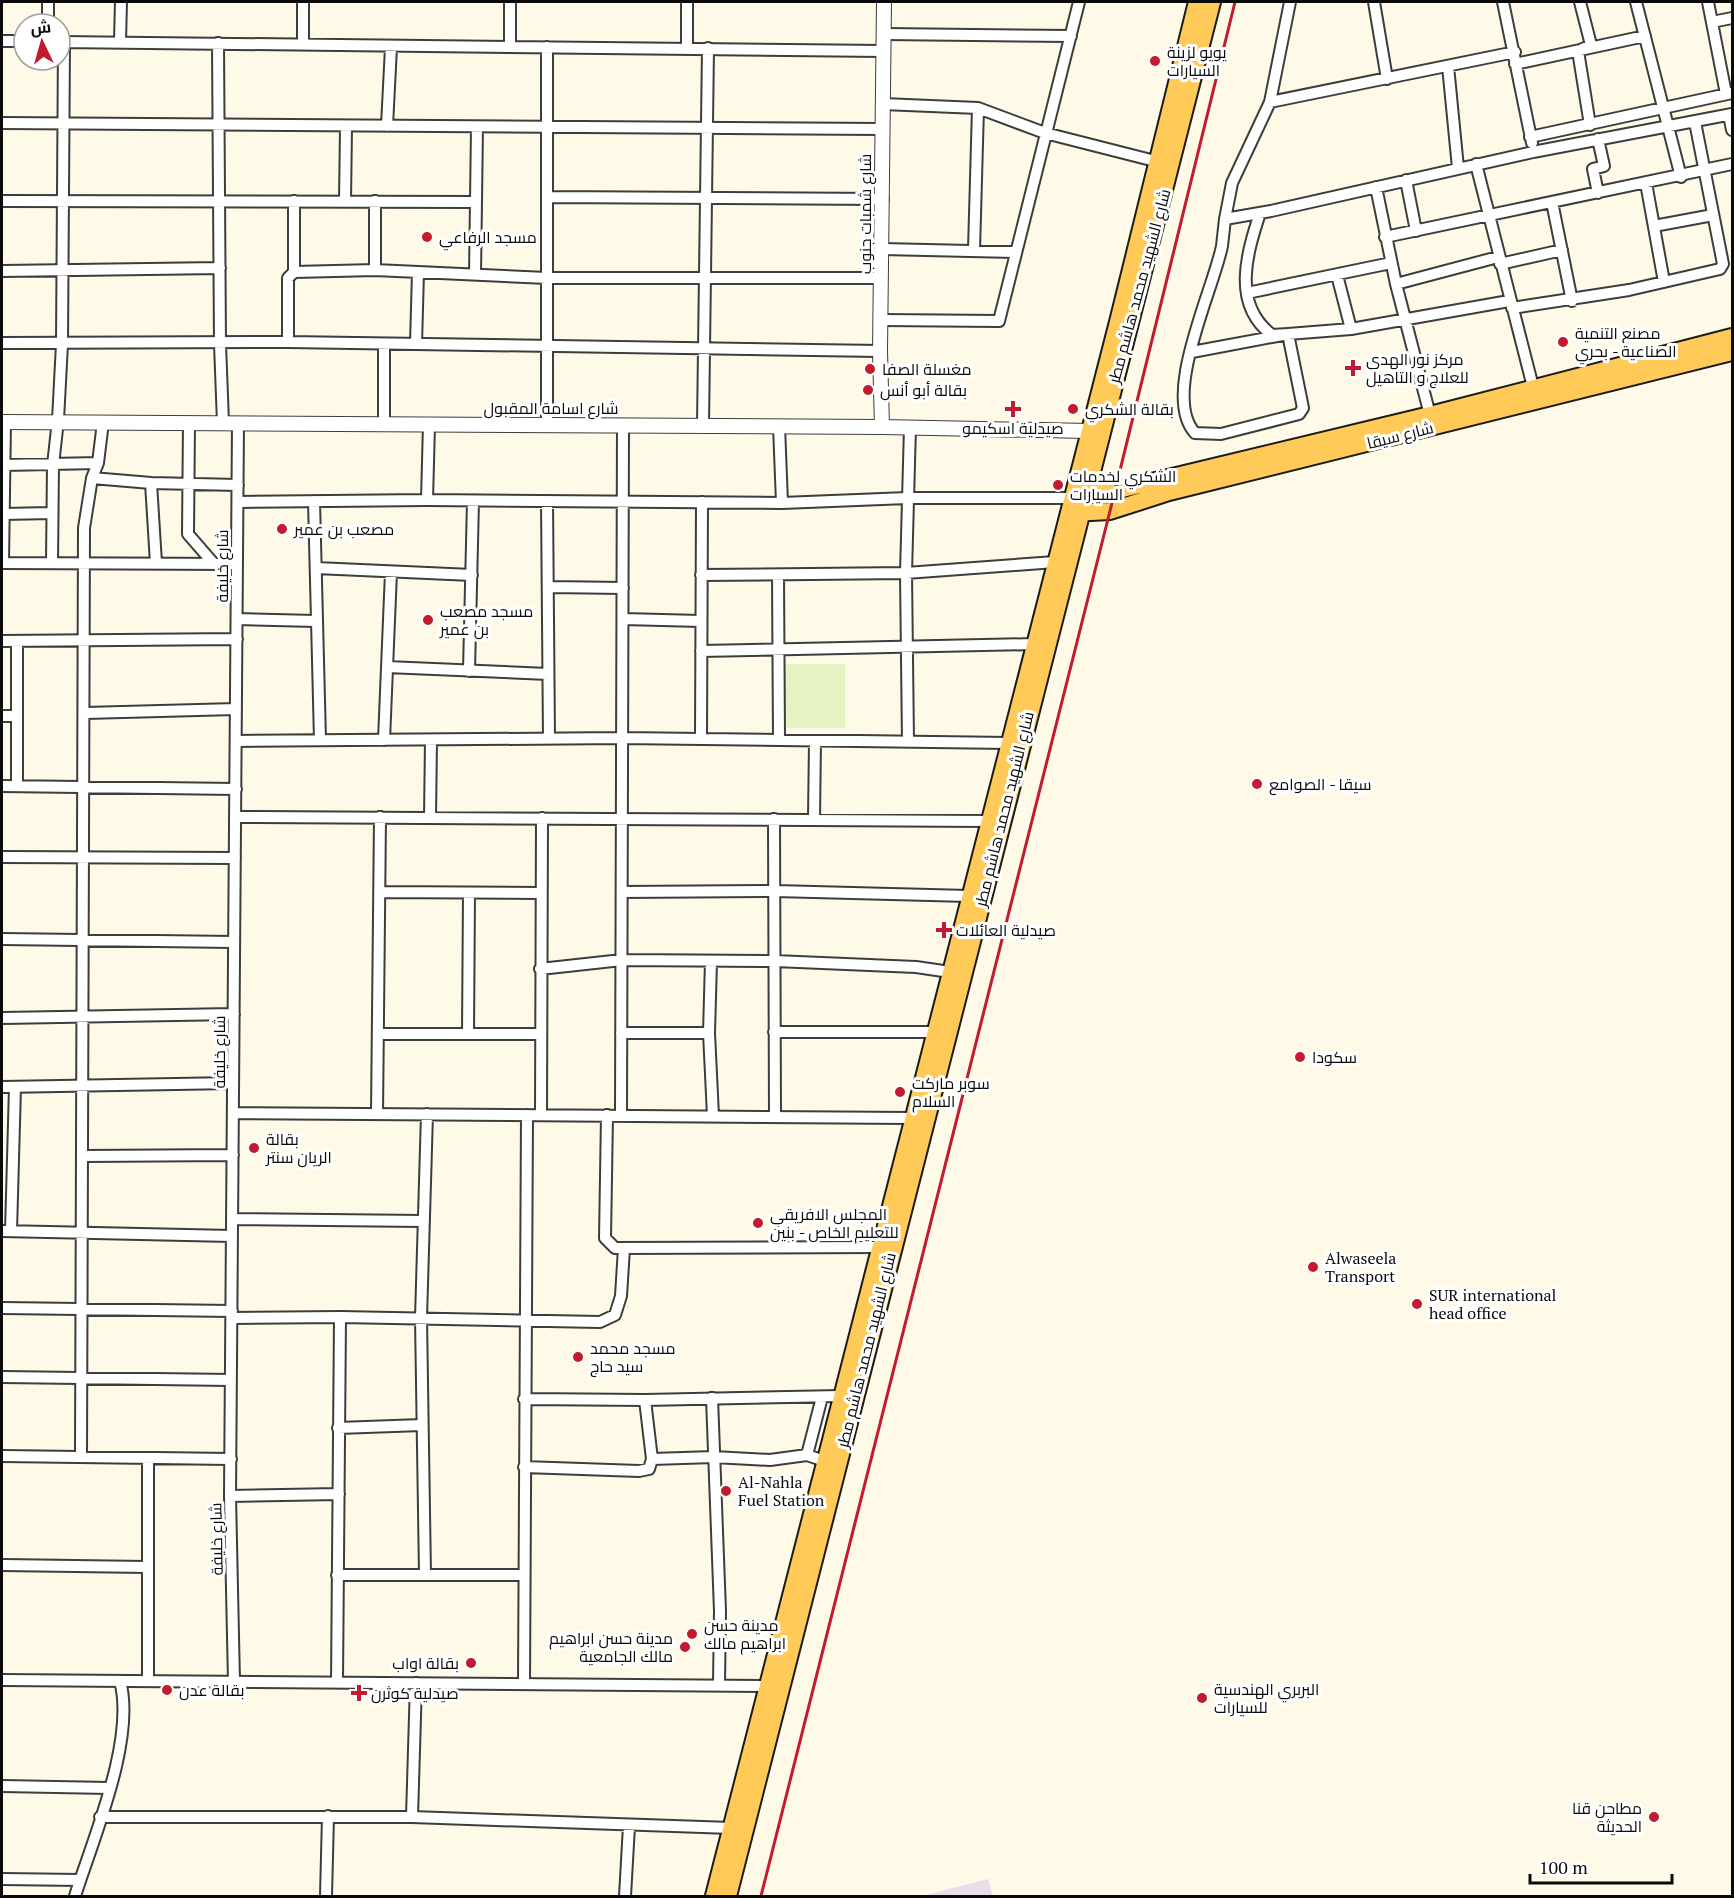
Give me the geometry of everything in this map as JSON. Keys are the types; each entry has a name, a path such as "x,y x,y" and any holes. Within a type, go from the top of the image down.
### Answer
{"main road":[{"name":"شارع الشهيد محمد هاشم مطر","path":"1095,433 1197,2"},
{"name":"شارع الشهيد محمد هاشم مطر","path":"728,1896 774,1686 830,1463 1076,501 1212,2"},
{"name":"شارع سيقا","path":"1076,501 1430,415 1732,337"},
{"name":"شارع سيقا","path":"1076,501 1110,511 1169,492 1732,352"},
{"name":"شارع الشهيد محمد هاشم مطر","path":"830,1463 841,1396 879,1247 1055,562 1076,501"},
{"name":"شارع الشهيد محمد هاشم مطر","path":"714,1896 731,1828 774,1686"}],"street":[{"path":"120,41 121,2"},
{"path":"303,2 303,44"},
{"path":"510,2 510,47"},
{"path":"687,2 687,47"},
{"name":"شارع شمبات جنوب","path":"882,427 880,351 884,2"},
{"path":"881,320 999,321 1079,2"},
{"path":"1288,334 1303,402 1302,412 1221,434 1194,433 1185,418 1183,388 1222,247 1232,183 1270,102 1290,2"},
{"path":"1374,2 1387,79"},
{"path":"1503,2 1533,152"},
{"path":"1578,51 1591,45 1580,2"},
{"path":"1636,2 1681,177"},
{"path":"1530,137 1729,94 1708,2"},
{"path":"1712,21 1732,18"},
{"path":"884,33 1071,36"},
{"path":"1270,102 1448,66 1578,51 1645,36"},
{"path":"72,42 884,51"},
{"path":"218,43 217,125 223,423"},
{"path":"387,126 391,47"},
{"path":"547,48 547,425"},
{"path":"703,425 703,276 708,48"},
{"path":"1578,51 1590,125"},
{"path":"1448,66 1458,168"},
{"path":"52,563 53,465 62,344 62,72"},
{"path":"883,104 978,108 1046,133 1159,162"},
{"path":"974,250 978,108"},
{"path":"1225,219 1533,152 1731,115 1732,130"},
{"path":"1260,213 1244,267 1247,293 1255,318 1272,335 1351,329 1511,305 1572,301 1664,282 1720,269 1727,255 1713,215 1695,122"},
{"path":"2,123 882,129"},
{"path":"345,201 346,127"},
{"path":"475,275 477,127"},
{"path":"1598,139 1604,166 1593,169 1598,193"},
{"path":"1476,164 1533,387"},
{"path":"1385,237 1681,177 1732,164"},
{"path":"1406,180 1416,231"},
{"path":"1646,183 1664,282"},
{"path":"1376,187 1391,263 1430,415"},
{"path":"547,197 883,200"},
{"path":"2,201 476,202"},
{"path":"294,201 294,272"},
{"path":"375,201 375,270"},
{"path":"1552,202 1572,301"},
{"path":"1654,226 1713,215"},
{"path":"882,249 1015,252"},
{"path":"1396,284 1499,260 1562,250"},
{"path":"1247,293 1391,263"},
{"path":"2,271 220,268"},
{"path":"288,342 288,278 294,272 375,270 547,278 703,276 881,278"},
{"path":"416,344 418,272"},
{"path":"1337,275 1351,329"},
{"path":"1192,352 1288,334"},
{"path":"2,343 288,342 880,351"},
{"path":"384,344 384,424"},
{"name":"شارع اسامة المقبول","path":"3,422 58,420 189,423 910,427 1095,433"},
{"path":"3,422 2,563 237,564"},
{"path":"81,1457 86,508 92,478 98,463 103,422"},
{"path":"189,423 188,534 214,564"},
{"name":"شارع خليفة","path":"234,1682 230,1496 238,423"},
{"path":"427,500 429,424"},
{"path":"621,1115 623,425"},
{"path":"779,426 782,503"},
{"path":"909,742 906,573 910,427"},
{"path":"4,465 98,463"},
{"path":"92,478 151,483 238,485"},
{"path":"151,483 156,563"},
{"path":"238,502 427,500 782,503 907,498 1076,501"},
{"path":"314,501 320,740"},
{"path":"469,671 473,501"},
{"path":"548,501 549,739"},
{"path":"701,740 702,502"},
{"path":"4,514 51,513"},
{"path":"701,575 906,573 1055,562"},
{"path":"316,568 472,574"},
{"path":"384,740 391,572"},
{"path":"778,575 779,740"},
{"path":"550,587 623,588"},
{"path":"237,619 316,621"},
{"path":"623,619 701,621"},
{"path":"2,641 237,639"},
{"path":"17,641 15,716 17,786"},
{"path":"701,651 1034,644"},
{"path":"387,667 548,674"},
{"path":"85,713 236,709"},
{"path":"2,716 15,716"},
{"path":"236,741 622,738 1009,743"},
{"path":"430,818 431,740"},
{"path":"814,819 815,741"},
{"path":"2,786 236,789"},
{"path":"235,817 989,821"},
{"path":"377,1114 380,817"},
{"path":"541,1115 542,818"},
{"path":"774,819 775,1116"},
{"path":"2,857 235,858"},
{"path":"622,892 775,891 969,896"},
{"path":"380,892 541,892"},
{"path":"468,1034 469,893"},
{"path":"2,939 234,942"},
{"path":"540,969 622,960 775,961 916,967 950,972"},
{"path":"711,961 709,1033 713,1116"},
{"path":"2,1017 234,1014"},
{"path":"774,1032 934,1032"},
{"path":"621,1033 709,1033"},
{"path":"378,1034 541,1034"},
{"path":"2,1087 233,1083"},
{"path":"15,1087 7,1159 6,1231 232,1236"},
{"path":"233,1113 912,1118"},
{"path":"425,1575 422,1318 427,1114"},
{"path":"524,1683 524,1321 527,1115"},
{"path":"607,1115 606,1238 615,1248 879,1247"},
{"path":"84,1156 233,1155"},
{"path":"232,1219 424,1221"},
{"path":"2,1308 592,1323 607,1320 615,1315 621,1296 624,1248"},
{"path":"337,1682 340,1317"},
{"path":"2,1377 231,1380"},
{"path":"807,1455 822,1396"},
{"path":"524,1398 645,1400 841,1396"},
{"path":"712,1398 720,1611 719,1684"},
{"path":"524,1467 644,1471 652,1465 645,1400"},
{"path":"338,1428 422,1425"},
{"path":"652,1459 714,1457 770,1460 807,1455 830,1463"},
{"path":"2,1456 231,1459"},
{"path":"148,1458 148,1681"},
{"path":"230,1496 339,1494"},
{"path":"2,1565 147,1567"},
{"path":"337,1575 524,1575"},
{"path":"2,1680 774,1686"},
{"path":"75,1896 110,1788 124,1718 124,1696 120,1681"},
{"path":"412,1817 416,1683"},
{"path":"2,1786 110,1788"},
{"path":"326,1896 328,1816"},
{"path":"100,1818 412,1817 731,1828"},
{"path":"625,1896 630,1826"},
{"path":"2,1879 80,1881"}],"shaded area":[{"path":"988,1879 993,1896 922,1896"}],"green space":[{"path":"783,664 845,664 845,728 783,728"}],"railway":[{"path":"761,1896 1110,511 1235,2"}],"place":[{"name":"يويو لزينة السيارات","path":"1155,61"},
{"name":"مسجد الرفاعي","path":"427,237"},
{"name":"مصنع التنمية الصناعية - بحري","path":"1563,342"},
{"name":"مركز نور الهدي للعلاج و التاهيل","path":"1353,368"},
{"name":"مغسلة الصفا","path":"870,369"},
{"name":"بقالة أبو أنس","path":"868,390"},
{"name":"صيدلية اسكيمو","path":"1013,409"},
{"name":"بقالة الشكري","path":"1073,409"},
{"name":"الشكري لخدمات السيارات","path":"1058,485"},
{"name":"مصعب بن عمير","path":"282,529"},
{"name":"مسجد مصعب بن عمير","path":"428,620"},
{"name":"سيقا - الصوامع","path":"1257,784"},
{"name":"صيدلية العائلات","path":"944,930"},
{"name":"سكودا","path":"1300,1057"},
{"name":"سوبر ماركت السلام","path":"900,1092"},
{"name":"بقالة الريان سنتر","path":"254,1148"},
{"name":"المجلس الافريقي للتعليم الخاص - بنين","path":"758,1223"},
{"name":"Alwaseela Transport","path":"1313,1267"},
{"name":"SUR international head office","path":"1417,1304"},
{"name":"مسجد محمد سيد حاج","path":"578,1357"},
{"name":"Al-Nahla Fuel Station","path":"726,1491"},
{"name":"مدينة حسن ابراهيم مالك","path":"692,1634"},
{"name":"مدينة حسن ابراهيم مالك الجامعية","path":"685,1647"},
{"name":"بقالة اواب","path":"471,1663"},
{"name":"بقالة عدن","path":"167,1690"},
{"name":"صيدلية كوثرن","path":"359,1693"},
{"name":"البربري الهندسية للسيارات","path":"1202,1698"},
{"name":"مطاحن قنا الحديثة","path":"1654,1817"}]}
